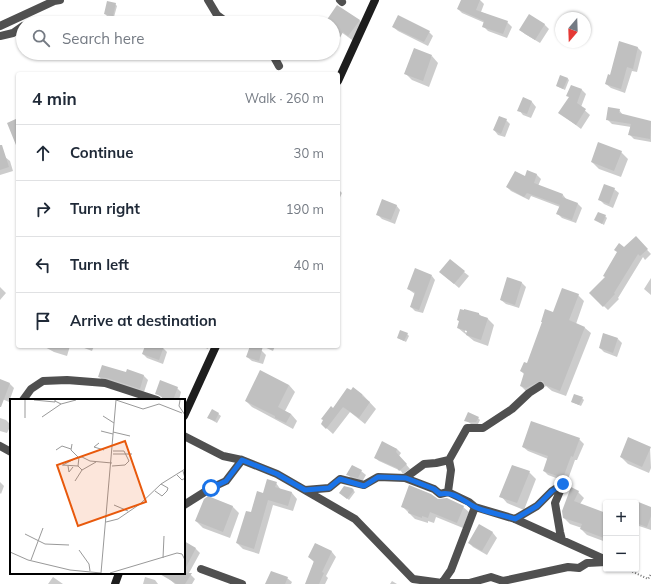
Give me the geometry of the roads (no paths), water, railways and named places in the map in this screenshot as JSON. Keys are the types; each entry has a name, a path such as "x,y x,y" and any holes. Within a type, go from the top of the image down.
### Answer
{"street":[{"path":"22,16 54,1 60,0"},
{"path":"208,0 219,16"},
{"path":"340,77 375,0"},
{"path":"30,16 31,12"},
{"path":"0,26 16,19"},
{"path":"0,36 16,31"},
{"path":"276,60 279,66"},
{"path":"185,412 215,348"},
{"path":"24,399 31,389 43,381 67,380 105,383 155,399"},
{"path":"448,492 451,470 449,460 467,428 483,428 512,409 529,393 540,386"},
{"path":"185,437 223,456 242,460 277,474 355,520 413,578 445,583 469,583 492,577 503,581 568,567 578,568 586,563 603,561"},
{"path":"0,446 10,451"},
{"path":"185,504 211,488 226,481 242,460"},
{"path":"406,478 424,464 449,460"},
{"path":"305,490 329,488 340,479 364,486 378,477 406,478 434,489 440,494 448,492 468,502 475,508 515,519 603,560"},
{"path":"515,519 537,506 552,491 563,484 555,503 562,540"},
{"path":"445,583 452,570 475,508"},
{"path":"202,569 242,584"},
{"path":"115,584 119,574"}]}
